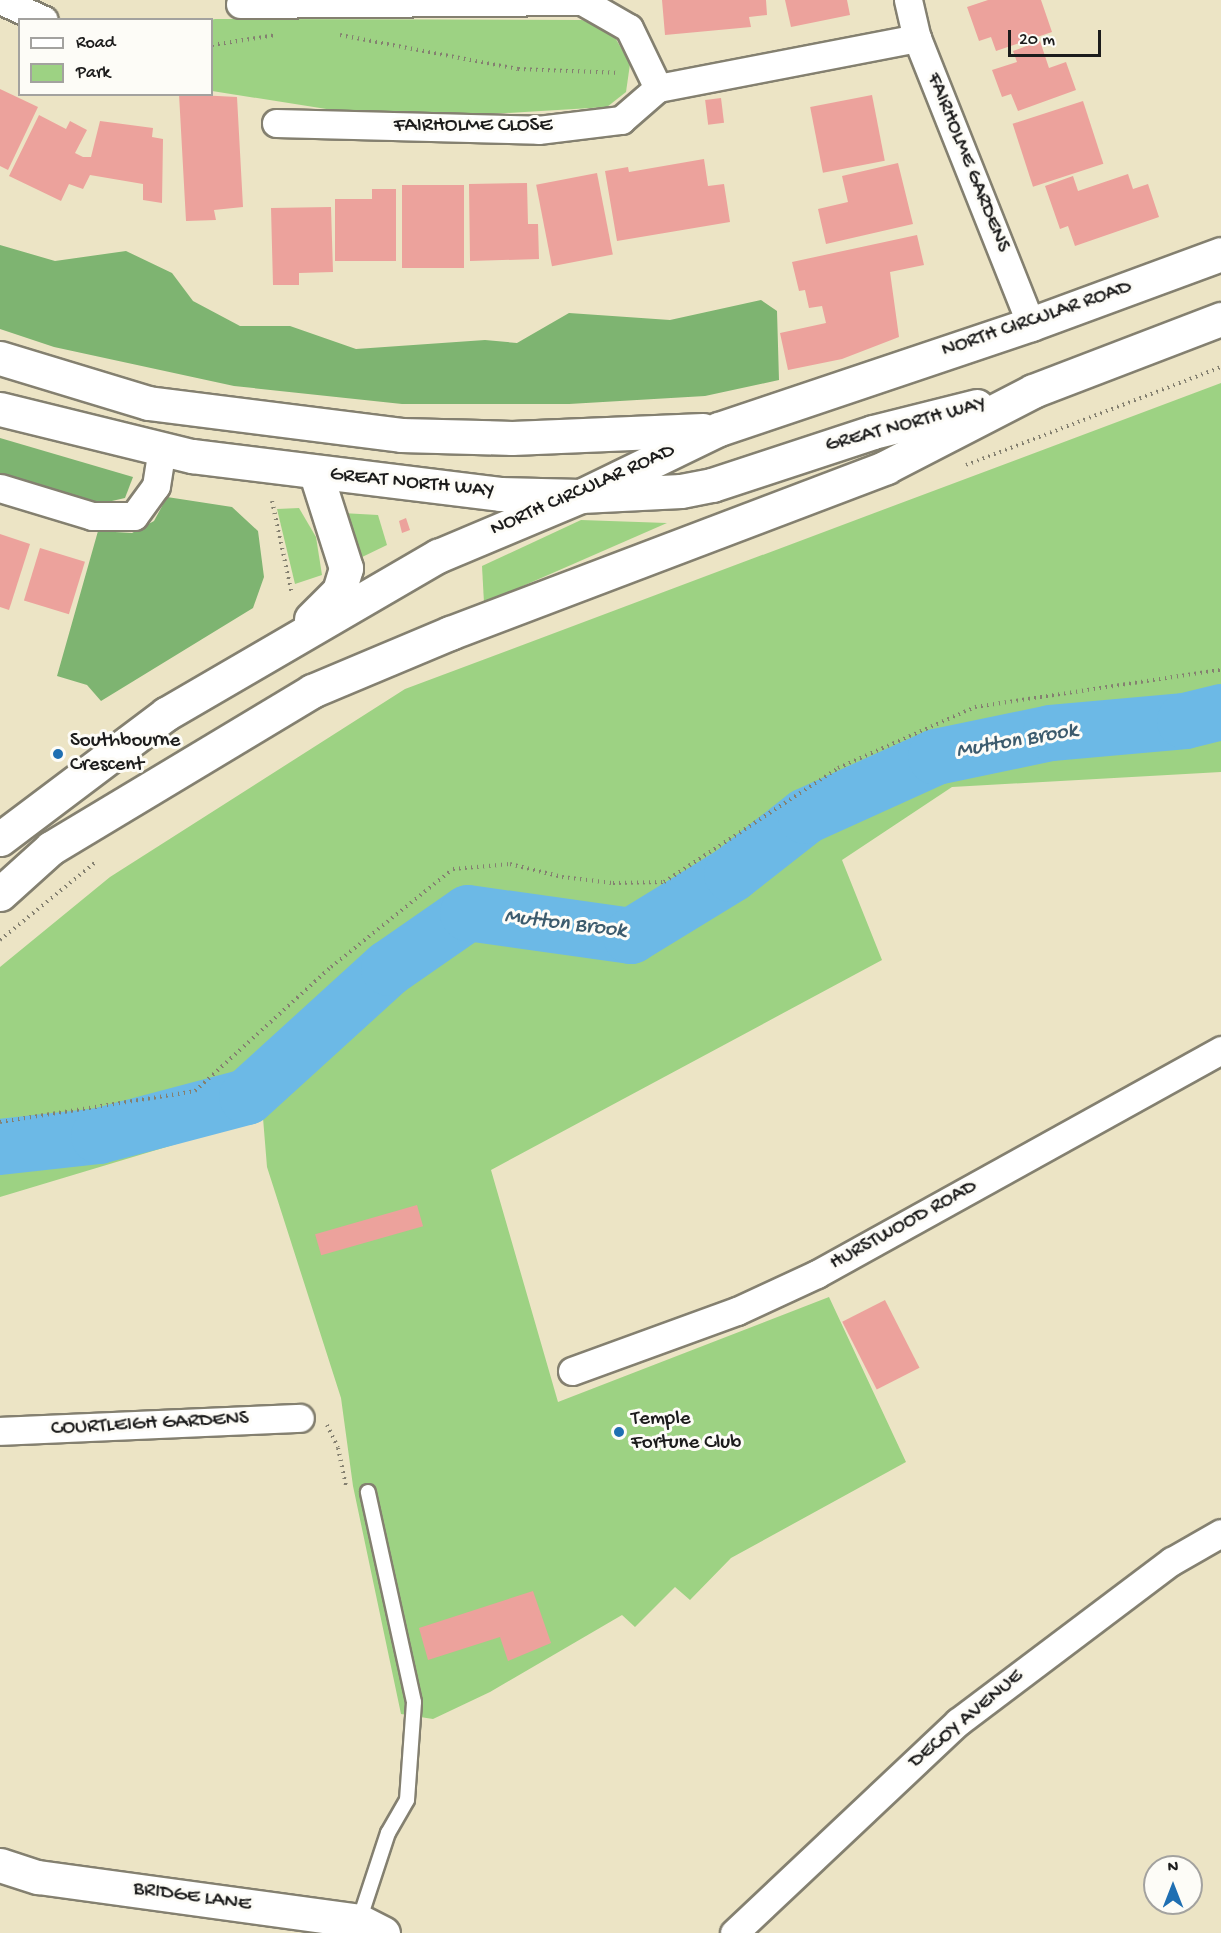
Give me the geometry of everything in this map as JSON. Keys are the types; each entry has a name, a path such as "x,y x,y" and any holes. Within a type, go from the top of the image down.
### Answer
{"main road":[{"name":"NORTH CIRCULAR ROAD","path":"0,839 166,714 438,556 581,496 719,429 1031,324 1221,254"},
{"path":"0,894 51,848 312,691 450,633 886,467 1033,391 1221,319"},
{"path":"0,358 148,403 401,435 512,438 719,429"},
{"name":"GREAT NORTH WAY","path":"0,409 162,450 316,474 500,494 581,496 681,491 712,485 873,432 1033,391"},
{"path":"277,651 339,591 346,568 316,474"},
{"name":"BRIDGE LANE","path":"0,1864 38,1876 366,1929"}],"street":[{"path":"0,0 40,18"},
{"name":"FAIRHOLME GARDENS","path":"908,0 917,38 1031,324"},
{"path":"240,3 582,2 629,28 655,81"},
{"name":"FAIRHOLME CLOSE","path":"276,123 538,130 621,120 655,81 917,38"},
{"path":"0,488 92,516 134,516 156,486 162,450"},
{"name":"HURSTWOOD ROAD","path":"572,1371 737,1311 817,1274 1221,1050"},
{"name":"COURTLEIGH GARDENS","path":"0,1431 300,1418"},
{"name":"DECOY AVENUE","path":"734,1933 958,1722 1172,1562 1221,1533"}],"lane":[{"path":"366,1929 388,1833 407,1800 414,1702 368,1492"}],"path":[{"path":"332,33 518,69 655,81"},
{"path":"213,45 280,35"},
{"path":"962,466 1221,367"},
{"path":"272,501 292,594"},
{"path":"0,1122 195,1090 331,966 453,869 510,864 562,877 613,883 664,882 838,768 975,707 1221,670"},
{"path":"0,940 100,858"},
{"path":"300,1418 326,1422 338,1448 347,1493"}],"green space":[{"path":"213,20 582,20 612,32 630,64 626,92 607,107 456,116 339,111 213,91"},
{"path":"0,245 55,261 126,251 172,273 193,301 240,326 290,326 356,349 485,340 517,343 569,313 670,320 761,300 777,311 779,380 705,396 569,404 402,404 234,386 54,347 0,329"},
{"path":"1221,383 1221,772 952,787 842,860 882,960 491,1170 558,1402 829,1297 906,1462 731,1558 690,1600 675,1587 635,1627 622,1615 490,1692 433,1719 401,1714 353,1486 341,1398 267,1167 263,1118 0,1197 0,967 110,877 405,689"},
{"path":"0,438 133,477 125,498 90,506 0,475"},
{"path":"167,497 232,507 258,531 264,577 253,608 101,701 87,685 57,676 98,531 132,533 154,521"},
{"path":"299,508 316,537 322,575 295,584 277,509"},
{"path":"342,513 378,515 387,545 358,559"},
{"path":"581,520 667,523 484,603 482,566"}],"building":[{"path":"662,0 766,0 767,15 749,17 751,27 665,35"},
{"path":"785,0 847,0 850,15 791,27"},
{"path":"988,0 1041,0 1052,32 996,51 991,37 979,41 967,7"},
{"path":"1040,41 1049,68 1066,62 1076,90 1018,111 1011,94 1002,97 992,70 1017,62 1013,51"},
{"path":"0,89 38,107 8,170 0,166"},
{"path":"872,95 885,161 823,173 810,107"},
{"path":"179,96 237,97 243,207 214,210 216,220 186,221"},
{"path":"721,98 724,123 708,125 705,100"},
{"path":"1083,101 1103,164 1033,187 1013,124"},
{"path":"39,115 66,129 70,121 87,130 75,153 83,157 91,157 100,121 153,128 152,137 163,139 162,203 143,200 143,184 90,175 83,189 69,184 61,201 9,176"},
{"path":"704,159 708,186 724,184 730,222 617,241 605,171 628,167 629,172"},
{"path":"898,163 913,224 826,244 818,209 848,202 842,176"},
{"path":"597,173 613,254 552,266 536,185"},
{"path":"1128,174 1133,189 1148,184 1159,217 1075,246 1068,226 1060,229 1045,186 1073,176 1078,191"},
{"path":"527,183 528,224 538,224 539,259 470,261 469,184"},
{"path":"402,185 464,185 464,268 402,268"},
{"path":"372,189 396,189 396,261 335,261 335,199 372,199"},
{"path":"331,207 333,272 299,273 299,285 273,285 271,208"},
{"path":"917,235 924,265 890,272 899,337 842,359 788,370 780,333 826,323 822,306 809,308 805,290 799,291 792,262"},
{"path":"406,518 410,530 402,533 399,521"},
{"path":"0,534 30,544 9,610 0,607"},
{"path":"40,548 85,562 69,614 24,601"},
{"path":"417,1205 423,1226 321,1255 315,1234"},
{"path":"885,1300 920,1368 877,1390 842,1322"},
{"path":"533,1591 551,1643 508,1661 500,1637 428,1660 419,1628"}],"waterway":[{"name":"Mutton Brook","path":"0,1147 99,1136 247,1097 389,968 468,913 631,936 732,874 806,816 936,757 1051,733 1185,721 1221,712"}],"place":[{"name":"Southbourne Crescent","path":"58,754"},
{"name":"Temple Fortune Club","path":"619,1432"}]}
